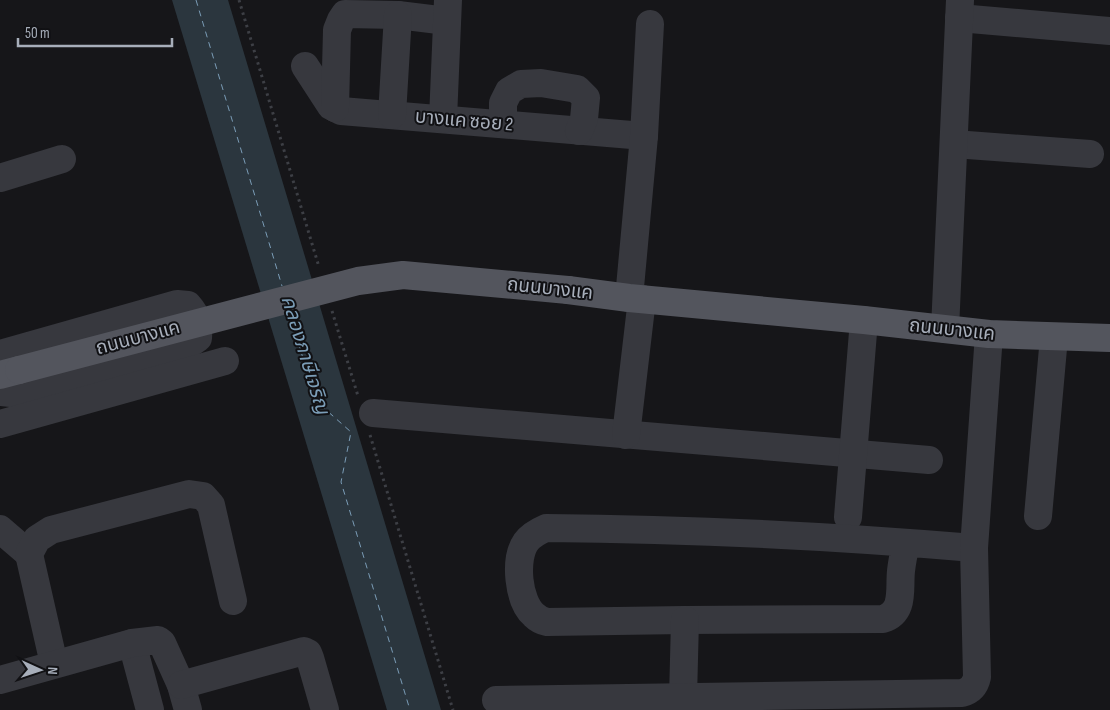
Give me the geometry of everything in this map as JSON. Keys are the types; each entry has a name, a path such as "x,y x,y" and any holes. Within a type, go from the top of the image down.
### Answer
{"main road":[{"name":"ถนนบางแค","path":"6,366 358,281 403,275 568,290 989,334 1110,338"}],"street":[{"path":"945,329 959,9 1110,31"},
{"path":"335,108 337,30 345,14 398,15 447,11 443,119"},
{"path":"392,115 398,15"},
{"path":"626,435 636,298 650,24"},
{"path":"305,66 331,106 335,108"},
{"path":"503,124 502,103 509,91 521,84 540,83 577,90 586,98 584,119 579,131"},
{"name":"บางแค ซอย 2","path":"335,108 392,115 644,136"},
{"path":"954,144 1090,154"},
{"path":"0,178 62,159"},
{"path":"0,392 11,393 188,345 198,338 199,328 194,312 188,305 177,304 6,366"},
{"path":"848,517 864,320"},
{"path":"496,700 962,693 968,691 974,685 977,677 974,548 989,334"},
{"path":"1038,516 1054,337"},
{"path":"0,424 225,360"},
{"path":"368,416 929,460"},
{"path":"29,554 37,539 51,530 189,494 203,496 211,505 233,601"},
{"path":"906,543 901,571 899,602 894,613 883,619 548,622 539,620 532,615 522,597 520,586 520,563 526,542 539,531 546,528 698,531 841,538 974,548"},
{"path":"0,529 29,554 54,664"},
{"path":"683,698 685,620"},
{"path":"0,680 132,643 158,640 161,642 184,697 304,651 308,653 310,658 325,710"},
{"path":"132,643 150,710"}],"path":[{"path":"239,0 320,271"},
{"path":"332,309 368,416 454,710"}],"water":[{"name":"คลองภาษีเจริญ","path":"172,0 228,0 441,710 387,710"}],"ferry route":[{"path":"196,0 282,286"},
{"path":"289,312 316,401 351,432 341,482 410,710"}]}
